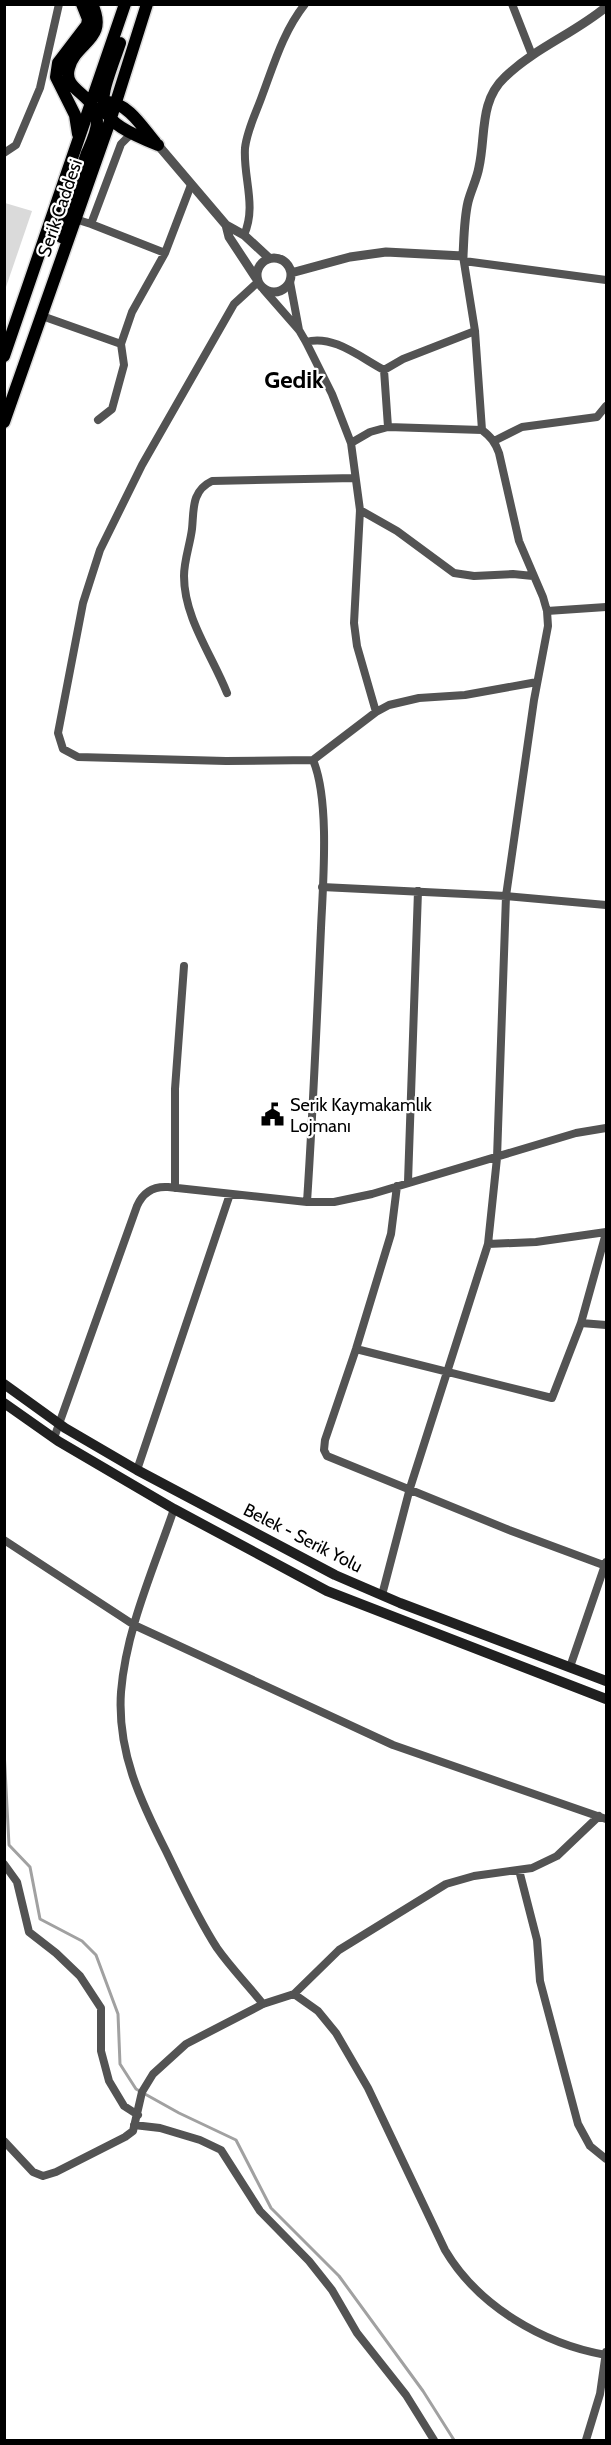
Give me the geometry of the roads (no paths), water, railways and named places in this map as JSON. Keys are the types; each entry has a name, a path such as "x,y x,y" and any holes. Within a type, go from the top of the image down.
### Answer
{"highway":[{"path":"79,138 75,115 56,77 58,63 87,25 88,19 82,4"},
{"path":"93,4 98,17 97,27 69,66 68,78 73,87 110,121 131,134 158,145"},
{"name":"Serik Caddesi","path":"4,356 79,138 94,108 125,4"},
{"path":"59,262 62,234 95,132 94,108 102,96 132,4"},
{"name":"Serik Caddesi","path":"4,422 110,121 147,4"},
{"path":"125,71 127,102 153,133 158,145"},
{"path":"66,98 77,109 94,108 115,102 127,110 158,145"}],"main road":[{"name":"Belek - Serik Yolu","path":"4,1384 59,1424 137,1470 335,1575 382,1596 606,1681"},
{"name":"Belek - Serik Yolu","path":"4,1402 54,1438 174,1509 327,1591 606,1698"}],"street":[{"path":"4,153 16,145 40,88 59,4"},
{"path":"244,234 251,208 245,159 248,134 286,33 305,4"},
{"path":"512,4 532,55"},
{"path":"482,430 475,331 464,259 466,213 480,166 485,115 489,100 504,78 532,55 568,35 606,7"},
{"path":"91,224 121,144 131,134"},
{"path":"158,145 226,225 244,234 269,258 283,260 290,278 299,330"},
{"path":"98,420 111,409 118,391 124,365 121,344 132,312 165,253 191,185"},
{"path":"75,219 165,253"},
{"path":"226,225 229,237 260,283 299,330 306,342 332,394 351,443 360,510 354,622 357,646 376,712"},
{"path":"260,283 279,292 290,278 350,257 386,252 464,259 606,280"},
{"path":"260,283 258,268 269,258"},
{"path":"260,283 234,304 142,465 100,550 83,603 57,733 63,749 78,757 226,761 314,760 376,712 389,705 411,699 465,695 537,682"},
{"path":"42,316 121,344"},
{"path":"384,370 403,359 475,331"},
{"path":"306,342 318,339 331,341 384,370"},
{"path":"384,370 388,427"},
{"path":"494,441 522,427 597,417 606,406"},
{"path":"351,443 370,432 388,427 482,430 494,441 499,453 519,541 548,611 548,626 537,682 506,896 497,1158 488,1244 410,1488 382,1596"},
{"path":"227,693 195,625 185,588 185,561 196,495 200,489 212,482 355,478"},
{"path":"360,510 397,531 454,573 474,576 513,574 533,576"},
{"path":"548,611 606,607"},
{"path":"307,1202 315,1079 322,887 322,796 314,760"},
{"path":"322,887 506,896 606,905"},
{"path":"408,1182 417,891"},
{"path":"175,1188 176,1089 184,966"},
{"path":"54,1438 140,1200 154,1188 175,1188 307,1202 334,1202 497,1158 576,1133 606,1128"},
{"path":"397,1186 391,1234 325,1440 324,1450 327,1456 509,1530 606,1564 570,1667"},
{"path":"137,1470 230,1194"},
{"path":"356,1349 552,1398 580,1323 606,1233 536,1242 488,1244"},
{"path":"580,1323 606,1325"},
{"path":"174,1509 134,1625 124,1666 121,1718 128,1767 139,1798 195,1910 217,1948 264,2004"},
{"path":"4,1540 134,1625 393,1745 603,1818"},
{"path":"4,2141 33,2172 43,2175 56,2172 125,2137 133,2131 142,2092 153,2074 186,2044 264,2004 294,1994 339,1950 432,1892 458,1880 519,1870 544,1863 557,1856 603,1818"},
{"path":"4,1864 17,1882 29,1932 80,1976 101,2008 101,2051 109,2081 124,2106 138,2115"},
{"path":"519,1870 537,1940 540,1981 578,2124 590,2146 606,2159"},
{"path":"294,1994 318,2011 336,2033 368,2088 445,2250 458,2270 478,2292 522,2324 568,2345 606,2354 600,2394 586,2440"},
{"path":"134,2126 160,2128 200,2140 221,2150 260,2211 309,2261 332,2290 357,2333 406,2395 434,2440"}],"waterway":[{"path":"4,1750 9,1845 30,1867 40,1919 82,1941 96,1955 118,2014 120,2064 136,2089 179,2113 236,2140 271,2208 339,2276 423,2391 454,2440"}],"place":[{"name":"Serik Kaymakamlık Lojmanı","path":"272,1115"}],"district":[{"name":"Gedik","path":"294,380"}]}
